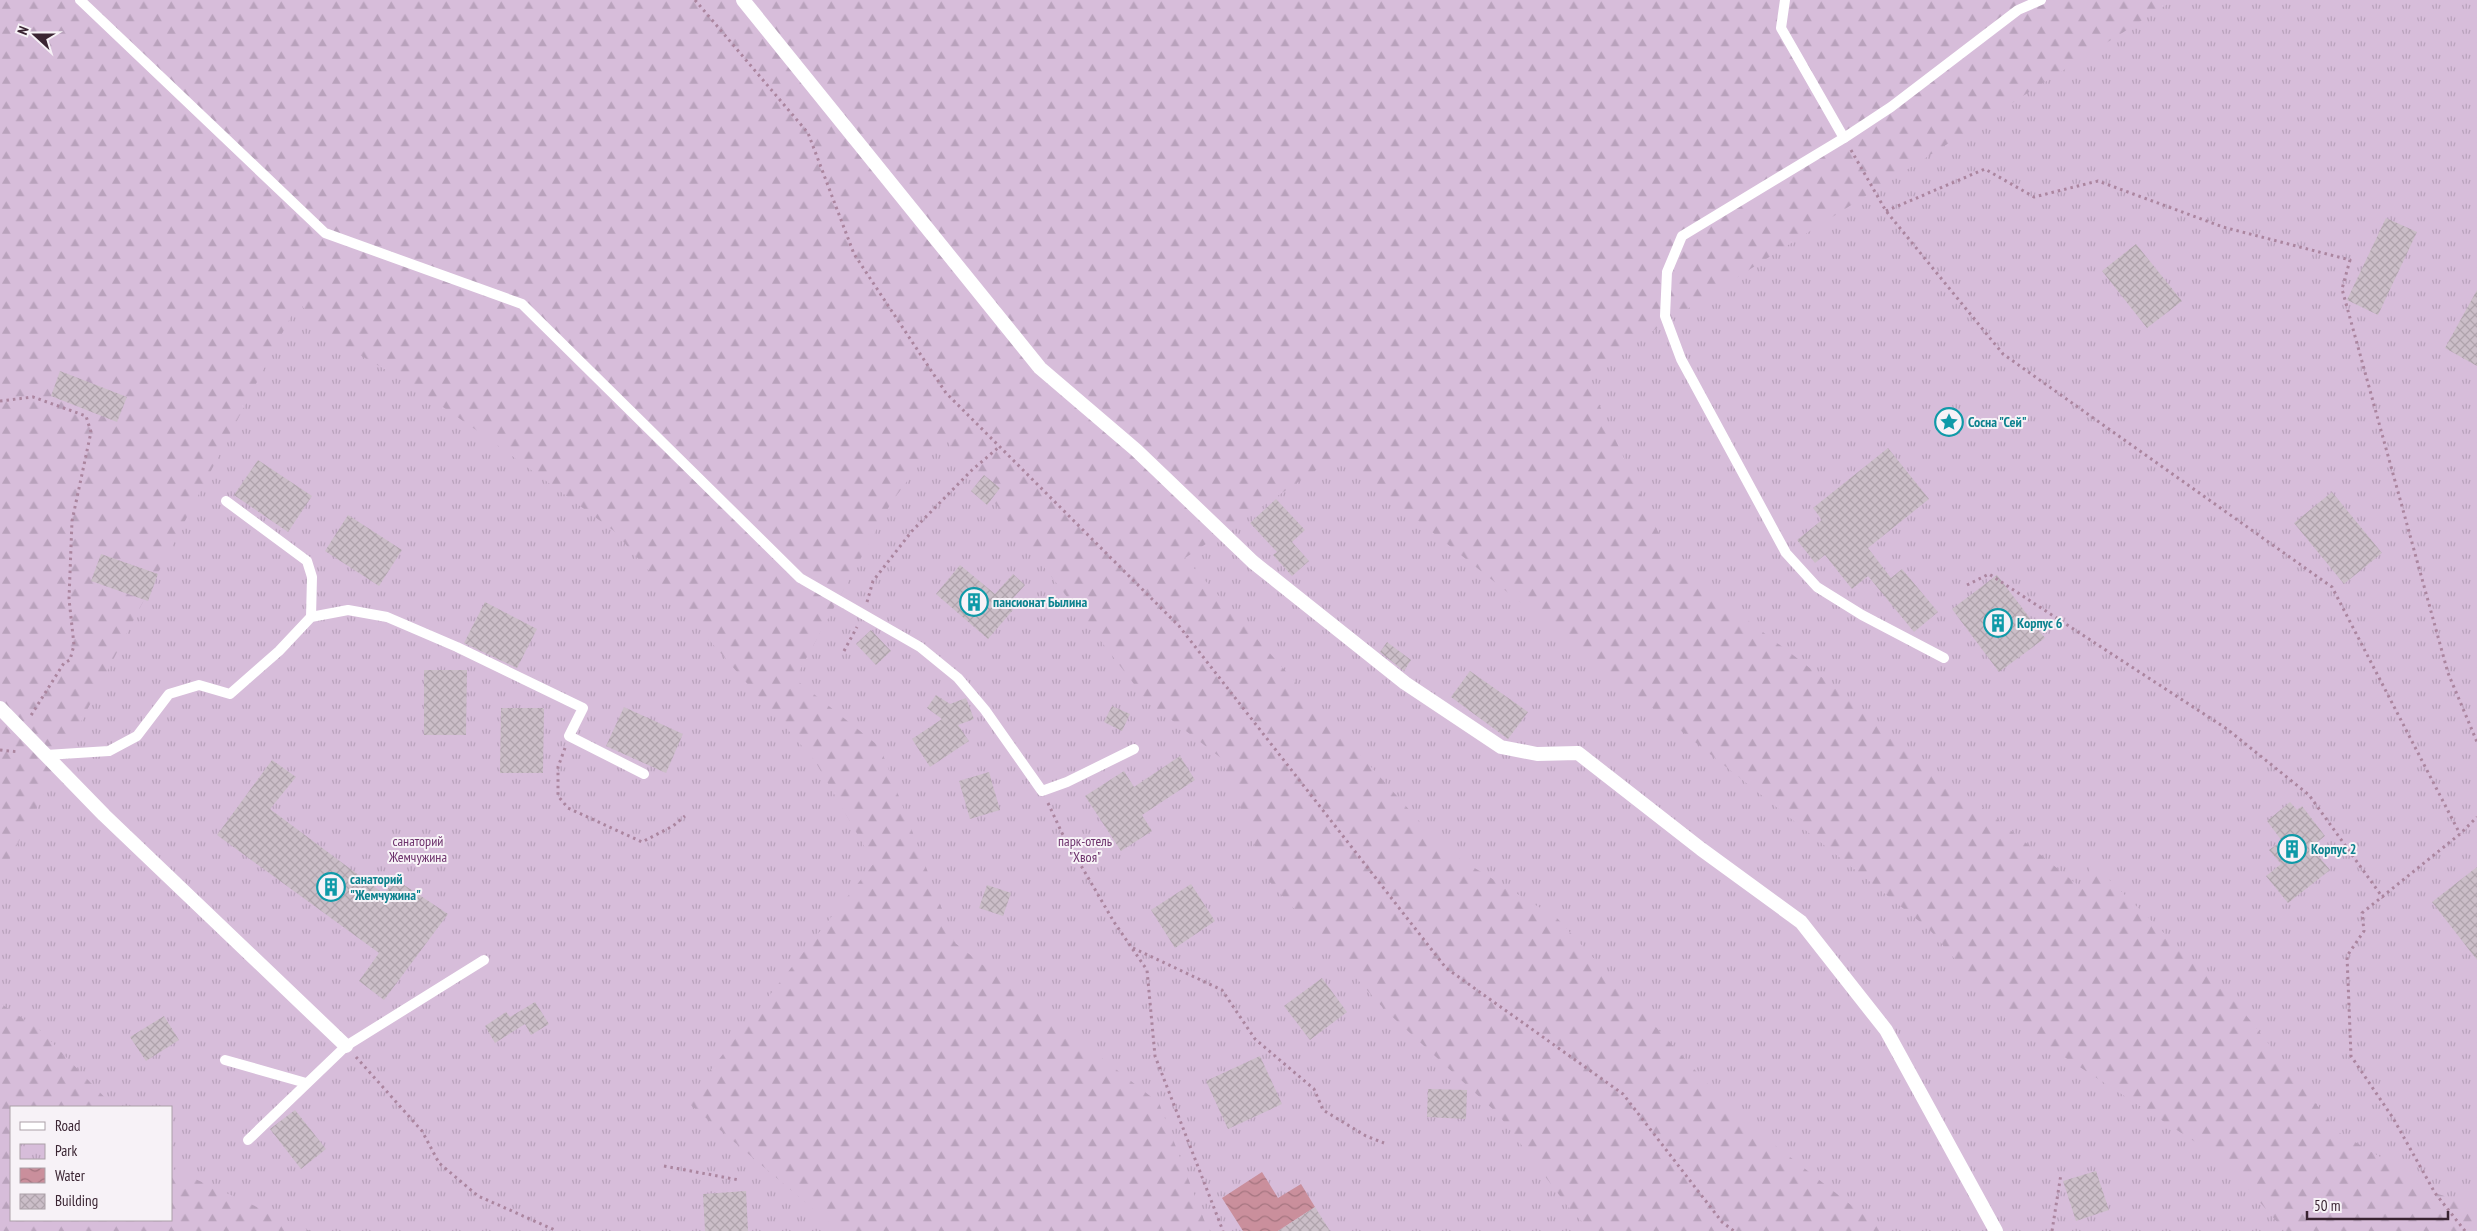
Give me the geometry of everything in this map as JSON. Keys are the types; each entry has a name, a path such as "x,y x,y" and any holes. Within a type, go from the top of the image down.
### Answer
{"street":[{"path":"743,0 1040,368 1136,450 1253,562 1405,683 1502,747 1537,754 1578,753 1701,849 1801,922 1886,1030 1996,1231"},
{"path":"0,708 104,815 346,1046"}],"lane":[{"path":"80,0 325,233 522,304 800,578 920,646 958,678 985,710 1042,791 1067,782 1134,749"},
{"path":"1785,0 1781,28 1844,138"},
{"path":"1944,658 1862,615 1817,587 1786,553 1680,359 1665,316 1667,272 1682,236 1844,138 1891,107 2018,10 2041,0"},
{"path":"226,501 307,561 312,577 311,617"},
{"path":"46,755 109,752 137,736 169,694 199,686 230,694 279,651 311,617 348,610 387,617 457,647 583,708 569,736 644,774"},
{"path":"248,1140 346,1046 484,960"},
{"path":"225,1060 306,1083"}],"path":[{"path":"694,0 808,133 854,254 946,393 1179,626 1446,968 1623,1094 1722,1222 1734,1231"},
{"path":"1844,138 1886,211 2003,354 2332,587 2460,834"},
{"path":"1886,211 1985,169 2034,197 2098,180 2223,227 2350,260 2342,289 2448,673 2477,742"},
{"path":"0,401 33,397 42,398 86,416 91,432 72,521 69,599 74,645 70,660 64,663 22,730"},
{"path":"844,650 863,614 873,581 912,532 972,470 1000,446"},
{"path":"1967,585 1989,574 2227,729 2310,795 2383,898"},
{"path":"569,736 558,767 558,796 568,808 642,842 673,826 685,816"},
{"path":"1042,791 1062,833 1114,922 1147,970 1155,1056 1222,1231"},
{"path":"2465,1231 2435,1193 2393,1118 2351,1056 2347,956 2364,930 2362,913 2383,898 2460,834 2477,817"},
{"path":"1132,947 1222,990 1255,1039 1314,1089 1323,1110 1366,1136 1384,1143"},
{"path":"346,1046 422,1131 439,1163 478,1196 557,1231"},
{"path":"664,1166 739,1180"},
{"path":"2052,1231 2061,1174"}],"green space":[{"path":"0,0 2477,0 2477,1231 0,1231"},
{"path":"2174,0 2477,0 2477,1208 2476,1206 2435,1193 2399,1168 2338,1132 2238,1005 2091,862 2085,891 1837,689 1672,562 1585,374"},
{"name":"санаторий Жемчужина","path":"299,301 318,331 407,382 489,439 614,531 815,761 874,863 686,1101 839,1231 310,1231 173,1169 172,1106 113,1106 41,1031 0,1003 0,878"},
{"name":"парк-отель \"Хвоя\"","path":"942,434 1147,701 1221,758 1268,880 1385,1010 1498,1114 1572,1212 1592,1231 1210,1231 1159,1103 955,943 880,747 795,679 891,503"},
{"path":"1337,456 1929,929 2006,1019 2223,1160 2285,1231 1884,1231 1734,1113 1557,918 1445,850 1185,558"}],"water":[{"path":"1262,1172 1278,1198 1301,1184 1315,1207 1278,1231 1243,1231 1222,1198"}],"building":[{"path":"2386,218 2417,232 2378,315 2347,300"},
{"path":"2136,244 2182,301 2147,328 2102,271"},
{"path":"2477,290 2477,366 2445,348"},
{"path":"60,371 127,397 117,422 51,396"},
{"path":"1888,448 1929,499 1868,548 1891,578 1902,569 1938,612 1914,632 1868,576 1852,589 1825,555 1815,563 1797,540 1822,520 1813,508"},
{"path":"258,460 312,496 288,532 234,495"},
{"path":"984,475 1000,488 987,505 971,491"},
{"path":"2332,492 2382,553 2344,584 2294,523"},
{"path":"1276,499 1305,530 1292,542 1309,561 1292,576 1273,555 1277,552 1250,523"},
{"path":"348,515 402,550 379,586 325,551"},
{"path":"101,554 158,574 148,601 91,581"},
{"name":"пансионат Былина","path":"960,565 995,594 1013,574 1025,585 1007,605 1013,610 988,639 936,594"},
{"name":"Корпус 6","path":"1997,575 2045,638 1999,672 1952,609"},
{"path":"485,602 537,629 517,668 464,643"},
{"path":"871,630 891,651 876,665 856,644"},
{"path":"1387,642 1411,660 1404,671 1380,652"},
{"path":"424,670 467,670 466,735 424,735"},
{"path":"1470,671 1528,712 1508,739 1451,697"},
{"path":"936,695 950,704 966,698 974,719 958,725 969,741 930,767 912,739 942,719 927,708"},
{"path":"1112,706 1130,714 1122,731 1104,722"},
{"path":"624,707 683,734 666,773 606,746"},
{"path":"501,708 544,708 543,773 500,773"},
{"path":"1180,756 1195,780 1142,815 1152,831 1121,851 1085,796 1124,771 1134,787"},
{"name":"санаторий \"Жемчужина\"","path":"272,760 296,777 270,809 384,894 395,879 448,914 384,1000 359,981 379,953 217,835"},
{"path":"989,772 1000,810 970,819 959,781"},
{"name":"Корпус 2","path":"2290,802 2297,810 2302,806 2325,836 2311,847 2330,870 2288,903 2266,876 2281,864 2269,850 2282,841 2267,821"},
{"path":"2477,867 2477,960 2432,902"},
{"path":"1191,884 1215,921 1175,948 1151,910"},
{"path":"987,885 1011,893 1003,916 979,908"},
{"path":"1322,978 1347,1012 1310,1040 1284,1006"},
{"path":"535,1002 549,1024 531,1035 525,1024 495,1043 485,1026 506,1012 510,1017"},
{"path":"164,1016 179,1040 146,1061 130,1037"},
{"path":"1260,1056 1282,1104 1228,1129 1206,1081"},
{"path":"1428,1089 1467,1090 1466,1119 1427,1117"},
{"path":"295,1110 326,1149 301,1169 270,1129"},
{"path":"2096,1171 2109,1210 2076,1221 2063,1181"},
{"path":"746,1191 748,1231 705,1231 703,1194"},
{"path":"1315,1207 1330,1231 1278,1231"}],"place":[{"name":"Сосна \"Сей\"","path":"1949,422"},
{"name":"пансионат Былина","path":"974,602"},
{"name":"Корпус 6","path":"1998,623"},
{"name":"Корпус 2","path":"2292,849"},
{"name":"санаторий \"Жемчужина\"","path":"331,887"}]}
